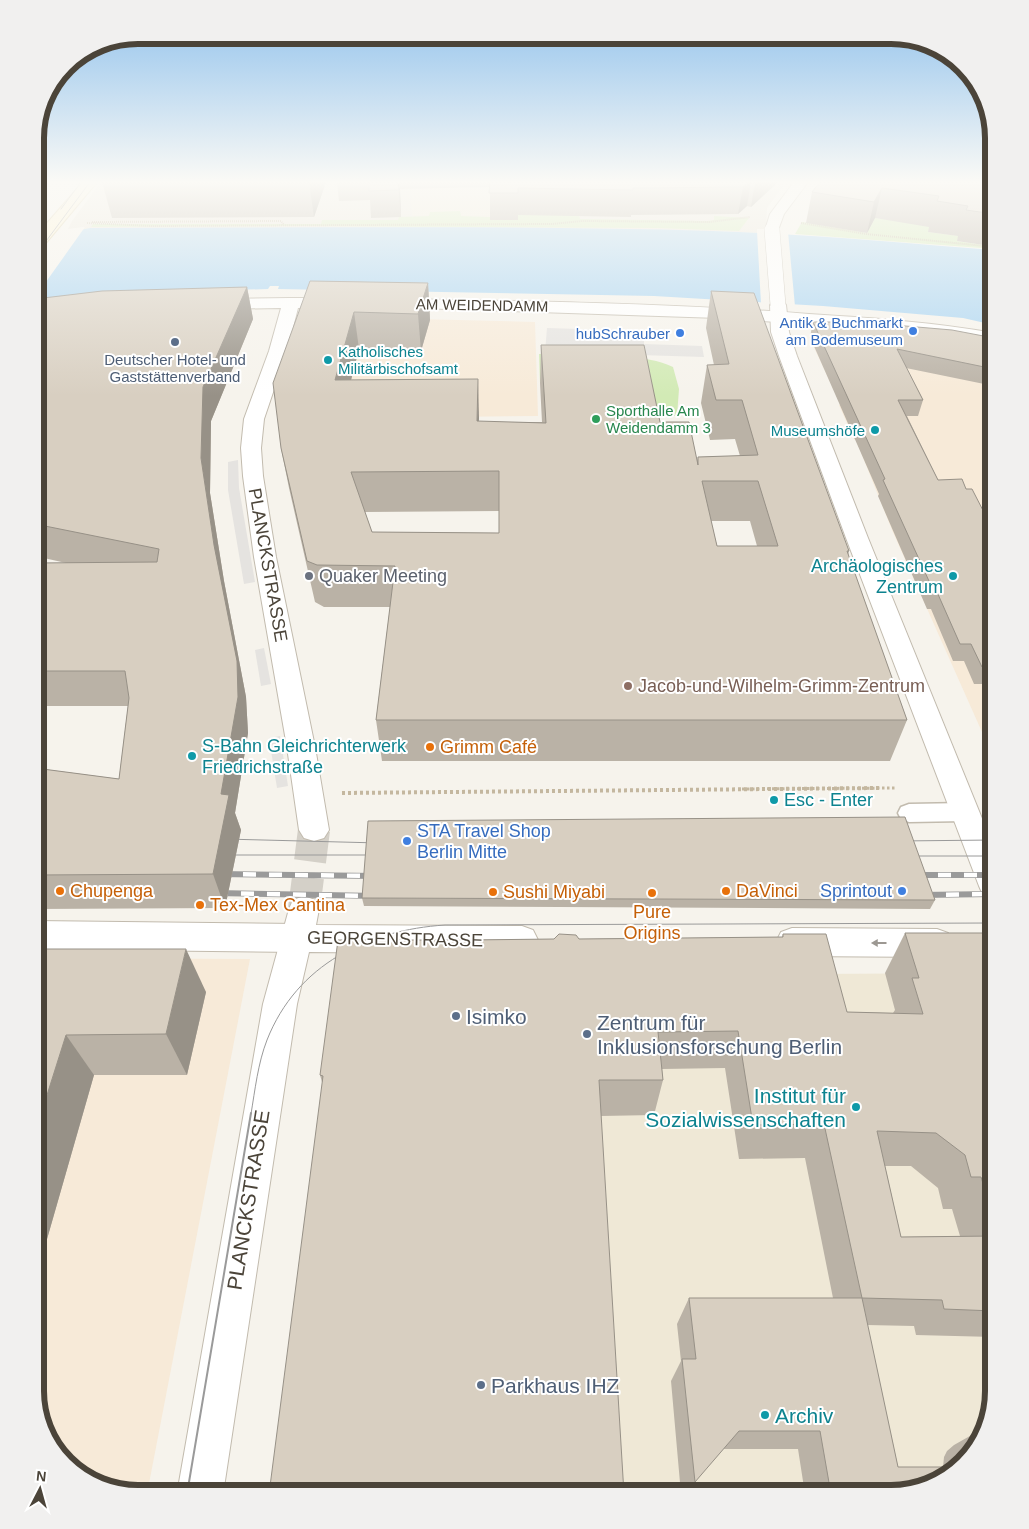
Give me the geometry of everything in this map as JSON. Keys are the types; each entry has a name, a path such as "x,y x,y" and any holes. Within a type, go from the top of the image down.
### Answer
{"street":[{"path":"774,253 780,332 788,356 856,538 985,864"},
{"name":"PLANCKSTRASSE","path":"291,303 278,352 254,419 251,448 252,476 301,747 314,830"},
{"path":"193,304 357,304"},
{"name":"AM WEIDENDAMM","path":"376,304 779,310 985,337"},
{"name":"PLANCKSTRASSE","path":"201,1485 280,1004 301,923"},
{"name":"GEORGENSTRASSE","path":"44,935 301,923 550,940"},
{"path":"767,942 962,944"}],"lane":[{"path":"910,813 964,812"}],"path":[{"path":"346,793 901,788"}],"shaded area":[{"path":"416,319 535,322 538,416 280,419 295,376"},
{"path":"547,328 644,331 644,344 702,346 704,357 545,352"},
{"path":"809,337 985,354 985,739 892,530 856,440 839,405 841,405"},
{"path":"238,460 239,488 255,582 244,584 228,490 228,462"},
{"path":"264,648 271,684 261,686 255,650"},
{"path":"280,736 288,786 277,788 269,738"},
{"path":"44,958 250,959 149,1485 132,1485 108,1480 96,1476 71,1458 56,1438 47,1415 45,1403"},
{"path":"981,973 985,984 985,1391 982,1415 978,1427 966,1448 948,1466 927,1478 903,1484 611,1485 447,1063 810,974"}],"green space":[{"path":"539,354 626,356 643,358 673,367 679,389 677,416 647,416 540,383"}],"water":[{"path":"44,253 985,253 985,323 963,318 823,306 654,296 278,289 279,286 270,286 268,289 119,293 44,304"}],"pier":[{"path":"44,253 66,253 44,285"},
{"path":"758,253 790,253 795,306 761,304"},
{"path":"44,300 51,304 44,305"}],"building":[{"path":"310,281 428,283 418,314 354,312 335,380 478,379 477,421 546,423 541,345 644,345 660,422 689,422 698,465 698,457 758,455 742,400 716,400 707,365 729,364 711,291 754,293 849,551 847,551 907,720 376,720 395,566 317,565 307,561 281,448 273,383","holes":["499,471 499,533 372,532 351,472","702,481 758,481 778,546 717,546"]},
{"path":"247,287 203,387 201,458 214,545 237,661 238,697 221,794 229,795 213,874 44,875 44,769 119,779 129,698 125,671 44,671 44,563 157,562 159,549 44,526 44,298 102,291"},
{"path":"813,322 859,322 952,330 985,336 985,367 897,349 923,400 898,400 938,480 962,479 966,489 972,489 985,514 985,667 982,667 971,644 960,644 883,480 885,479"},
{"path":"905,817 935,900 362,898 368,821"},
{"path":"452,933 469,940 554,939 559,934 576,935 579,939 783,937 783,934 826,934 847,1012 923,1014 912,978 919,978 905,933 985,933 985,1190 981,1177 971,1177 965,1155 936,1133 877,1131 901,1237 985,1236 985,1311 944,1309 942,1300 862,1298 824,1124 753,1125 738,1031 658,1032 663,1080 599,1080 623,1485 270,1485 323,1076 320,1075 338,940 447,940"},
{"path":"44,949 186,949 166,1034 66,1035 44,1105"},
{"path":"689,1298 862,1298 898,1467 947,1467 927,1478 903,1484 829,1485 820,1431 739,1431 695,1482 682,1359 696,1359"}],"tunnel":[{"path":"304,909 314,830"}],"tram line":[{"path":"224,839 379,843"},
{"path":"899,841 985,840"},
{"path":"222,855 380,855"},
{"path":"905,856 985,856"},
{"path":"251,1114 264,1049 280,1013 297,991 316,972 338,956 389,934 416,928 445,925 985,923"},
{"path":"189,1485 251,1113"}],"railway":[{"path":"217,874 377,876"},
{"path":"912,875 985,875"},
{"path":"215,893 378,896"},
{"path":"920,895 985,894"}],"place":[{"name":"Antik & Buchmarkt am Bodemuseum","path":"913,331"},
{"name":"hubSchrauber","path":"680,333"},
{"name":"Deutscher Hotel- und Gaststättenverband","path":"175,342"},
{"name":"Katholisches Militärbischofsamt","path":"328,360"},
{"name":"Sporthalle Am Weidendamm 3","path":"596,419"},
{"name":"Museumshöfe","path":"875,430"},
{"name":"Quaker Meeting","path":"309,576"},
{"name":"Archäologisches Zentrum","path":"953,576"},
{"name":"Jacob-und-Wilhelm-Grimm-Zentrum","path":"628,686"},
{"name":"Grimm Café","path":"430,747"},
{"name":"S-Bahn Gleichrichterwerk Friedrichstraße","path":"192,756"},
{"name":"Esc - Enter","path":"774,800"},
{"name":"STA Travel Shop Berlin Mitte","path":"407,841"},
{"name":"Chupenga","path":"60,891"},
{"name":"DaVinci","path":"726,891"},
{"name":"Sprintout","path":"902,891"},
{"name":"Sushi Miyabi","path":"493,892"},
{"name":"Pure Origins","path":"652,893"},
{"name":"Tex-Mex Cantina","path":"200,905"},
{"name":"Isimko","path":"456,1016"},
{"name":"Zentrum für Inklusionsforschung Berlin","path":"587,1034"},
{"name":"Institut für Sozialwissenschaften","path":"856,1107"},
{"name":"Parkhaus IHZ","path":"481,1385"},
{"name":"Archiv","path":"765,1415"}]}
